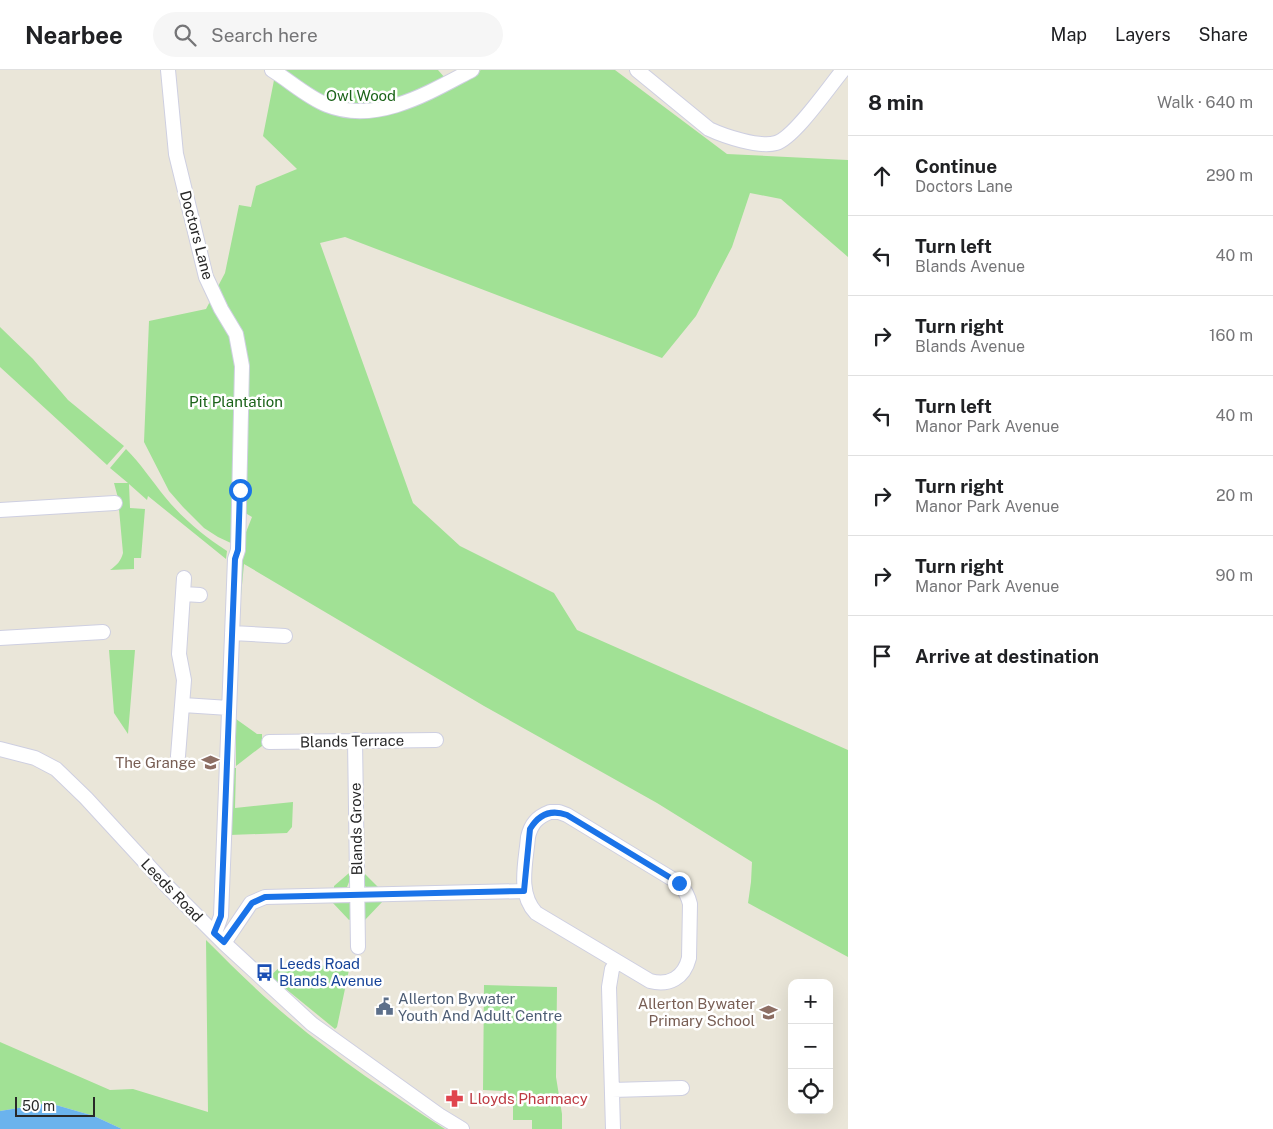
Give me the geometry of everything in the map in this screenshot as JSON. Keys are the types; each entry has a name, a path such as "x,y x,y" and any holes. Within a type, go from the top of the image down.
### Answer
{"street":[{"name":"Doctors Lane","path":"168,70 176,154 206,277 221,309 236,334 242,366 238,550 235,559 219,938"},
{"path":"272,70 328,106 341,109 374,110 388,108 427,93 472,70"},
{"path":"637,70 708,129 722,135 768,144 776,143 791,134 843,70"},
{"path":"0,510 116,503"},
{"path":"178,756 184,680 179,654 184,578"},
{"path":"183,594 200,595"},
{"path":"0,638 103,632"},
{"path":"232,632 285,636"},
{"path":"183,705 229,708"},
{"name":"Blands Grove","path":"354,740 358,947"},
{"name":"Blands Terrace","path":"269,742 436,740"},
{"name":"Leeds Road","path":"0,748 35,758 56,769 86,798 168,888 312,1024 439,1115 462,1129"},
{"path":"550,812 559,812 567,815 679,883 688,896 690,904 689,958 687,967 682,974 675,980 658,984 617,962 536,913 527,901 524,891 530,829 535,821 550,812"},
{"path":"219,938 252,903 265,897 524,891"},
{"path":"613,1129 609,987 612,969 617,962"},
{"path":"612,1090 682,1088"}],"green space":[{"path":"276,70 438,70 452,86 481,70 615,70 727,154 848,160 848,257 781,199 750,193 732,247 696,316 662,358 345,237 320,243 413,503 460,546 554,593 577,630 848,750 848,957 748,903 752,862 657,803 484,706 244,564 240,606 239,550 252,517 242,511 233,544 204,528 169,491 144,442 149,321 206,309 225,273 239,205 251,207 256,186 297,169 263,136"},
{"path":"0,327 33,359 68,400 124,446 107,465 0,367"},
{"path":"126,449 179,513 227,551 226,559 148,496 147,500 129,484 130,508 145,509 141,558 134,558 134,569 110,570 118,563 123,553 118,498 114,483 128,483 110,468"},
{"path":"109,650 135,650 128,734 114,713"},
{"path":"236,719 257,734 262,734 262,746 236,766"},
{"path":"231,768 236,768 235,808 293,802 292,827 287,833 229,835"},
{"path":"349,873 347,887 334,888 334,886"},
{"path":"362,873 364,873 379,888 364,886"},
{"path":"365,901 383,901 364,921 364,903"},
{"path":"332,902 350,903 351,919 349,920"},
{"path":"206,940 257,990 308,1033 366,1076 445,1129 122,1129 94,1116 49,1103 0,1111 0,1042 110,1090 133,1089 208,1112"},
{"path":"350,965 335,1029 270,976 280,967"},
{"path":"484,985 557,987 556,1077 562,1114 562,1129 532,1129 532,1120 513,1120 513,1097 504,1097 503,1091 483,1090"}],"water":[{"path":"49,1103 94,1116 122,1129 0,1129 0,1111"}],"place":[{"name":"The Grange","path":"210,762"},
{"name":"Leeds Road Blands Avenue","path":"265,972"},
{"name":"Allerton Bywater Youth And Adult Centre","path":"384,1007"},
{"name":"Allerton Bywater Primary School","path":"769,1012"},
{"name":"Lloyds Pharmacy","path":"455,1098"}],"route":[{"path":"240,490 238,550 235,559 221,916 214,933 224,942 252,903 265,897 524,891 530,829 535,821 550,812 559,812 567,815 679,883"}],"park label":[{"name":"Owl Wood","path":"361,95"},
{"name":"Pit Plantation","path":"236,401"}]}
